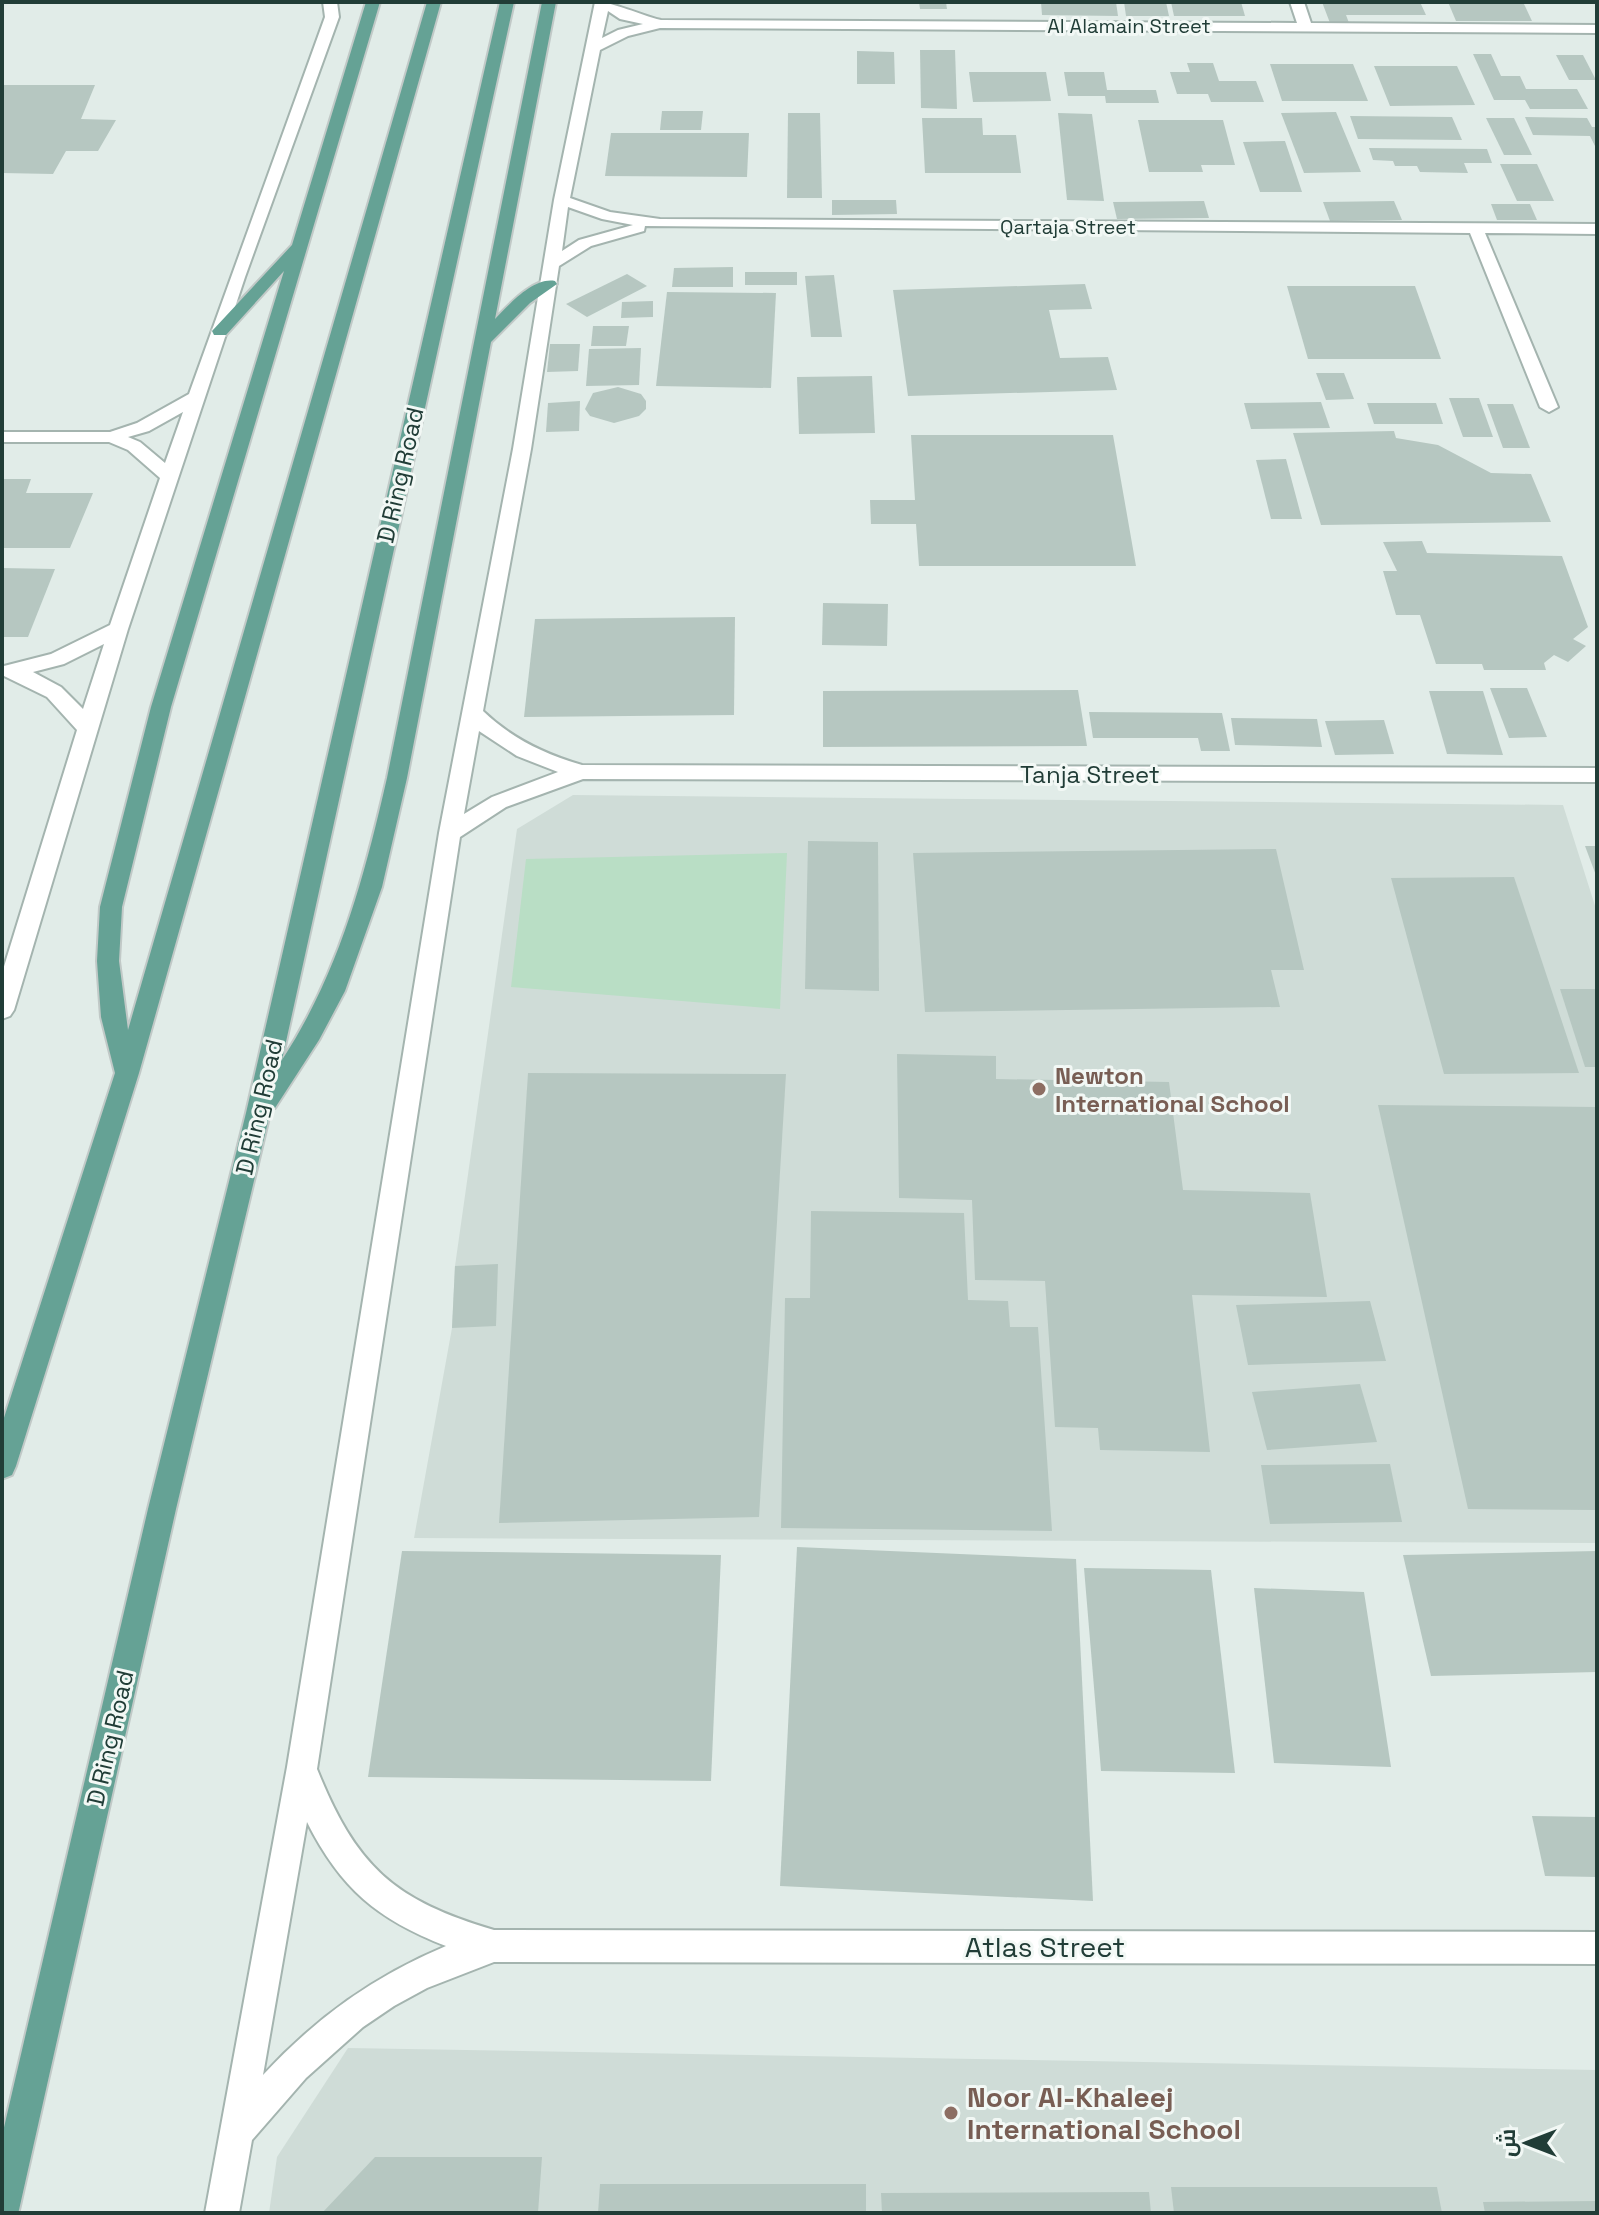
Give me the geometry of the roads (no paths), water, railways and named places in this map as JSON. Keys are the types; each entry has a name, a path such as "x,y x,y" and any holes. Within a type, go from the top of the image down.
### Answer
{"main road":[{"path":"127,1073 112,1003 108,961 111,907 148,754 373,2"},
{"path":"2,1466 127,1073 434,2"},
{"name":"D Ring Road","path":"2,2210 162,1509 258,1113 507,2"},
{"path":"258,1113 301,1051 334,989 366,903 397,778 549,2"},
{"path":"220,331 301,244"},
{"path":"483,339 551,274"}],"street":[{"path":"2,1010 86,727 220,331 332,17 330,2"},
{"path":"222,2213 302,1767 450,833 474,714 562,200 602,2"},
{"name":"Al Alamain Street","path":"602,2 625,16 661,24"},
{"path":"1297,2 1305,27"},
{"name":"Al Alamain Street","path":"594,48 623,33 661,24 895,19 1597,29"},
{"name":"Qartaja Street","path":"562,200 607,216 660,224 1597,229"},
{"name":"Qartaja Street","path":"551,274 585,243 605,235 660,224"},
{"path":"1476,229 1549,407"},
{"path":"2,437 111,437 143,427 198,396"},
{"path":"111,437 134,446 170,477"},
{"path":"6,671 57,659 118,629"},
{"path":"6,671 45,684 65,698 86,727"},
{"name":"Tanja Street","path":"474,714 508,744 530,756 582,772 1597,775"},
{"name":"Tanja Street","path":"450,833 499,802 582,772"},
{"name":"Atlas Street","path":"302,1767 316,1812 338,1851 368,1886 404,1913 447,1934 494,1946 1597,1948"},
{"name":"Atlas Street","path":"238,2132 274,2086 313,2045 355,2010 400,1982 445,1960 494,1946"}],"place":[{"name":"Newton International School","path":"1039,1089"},
{"name":"Noor Al-Khaleej International School","path":"951,2113"}]}
